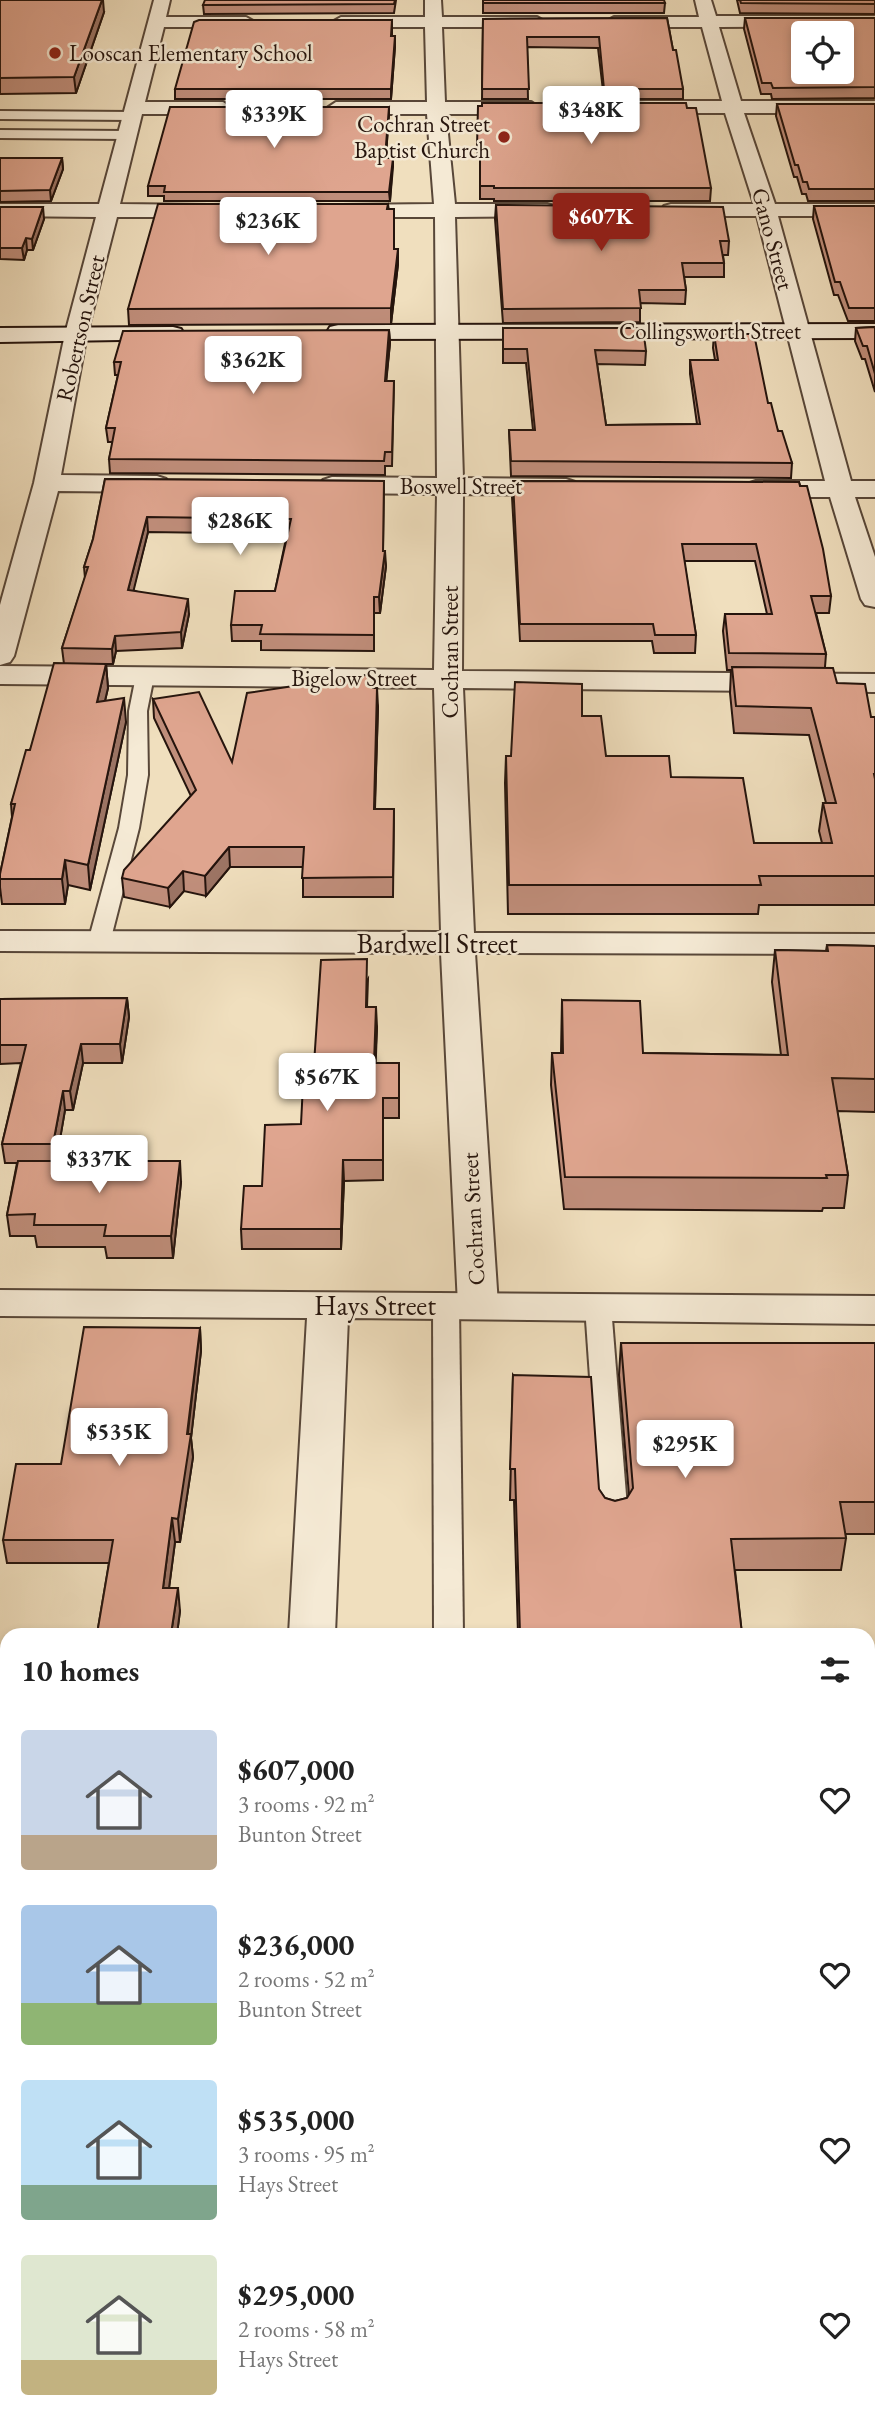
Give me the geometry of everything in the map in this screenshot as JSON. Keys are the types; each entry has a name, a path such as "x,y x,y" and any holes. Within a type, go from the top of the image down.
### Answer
{"street":[{"name":"Gano Street","path":"703,0 766,210 840,489 875,599"},
{"path":"160,11 266,22"},
{"name":"Robertson Street","path":"0,656 47,483 76,334 160,11"},
{"path":"320,22 433,11 560,22"},
{"name":"Cochran Street","path":"433,11 436,108 444,210 450,486 448,678 459,943 462,1305"},
{"path":"601,22 875,21"},
{"path":"314,108 555,107"},
{"path":"609,107 875,107"},
{"path":"131,120 245,108"},
{"path":"0,210 229,211"},
{"path":"322,211 565,210"},
{"path":"646,210 875,210"},
{"name":"Collingsworth Street","path":"322,332 875,331"},
{"path":"0,335 199,333"},
{"path":"47,483 187,484"},
{"name":"Boswell Street","path":"313,485 586,487"},
{"path":"738,488 875,489"},
{"name":"Bigelow Street","path":"0,675 875,683"},
{"name":"Bardwell Street","path":"0,941 875,944"},
{"name":"Hays Street","path":"0,1303 875,1310"},
{"path":"312,1628 328,1305"}],"lane":[{"path":"0,115 131,120"},
{"path":"0,134 131,120"},
{"path":"99,942 132,814 138,775 138,711 145,676"},
{"path":"449,1628 462,1305"},
{"path":"598,1307 614,1520"}],"building":[{"path":"0,0 102,0 74,77 0,78"},
{"path":"205,0 395,0 394,4 203,5"},
{"path":"483,0 664,0 665,3 483,3"},
{"path":"740,0 875,0 875,4 741,3"},
{"path":"667,18 683,89 604,89 599,37 527,37 529,89 482,89 483,19"},
{"path":"745,18 875,18 875,87 773,88 771,83 762,83"},
{"path":"392,20 391,36 395,36 391,89 175,89 194,22"},
{"path":"482,103 686,103 687,108 696,108 711,188 480,186 480,147 477,147 478,106 482,106"},
{"path":"777,104 875,104 875,189 809,189 807,182 803,182 798,165 795,165"},
{"path":"170,107 389,107 385,158 393,158 389,192 164,192 165,186 148,186"},
{"path":"0,158 62,158 50,190 0,191"},
{"path":"158,204 388,204 387,209 394,209 394,249 398,249 391,308 128,309"},
{"path":"496,205 723,207 729,241 720,241 724,263 682,263 686,290 639,290 641,308 503,309"},
{"path":"814,206 875,206 875,308 849,308 840,282 835,282"},
{"path":"0,207 43,207 32,239 26,238 22,248 0,248"},
{"path":"875,327 875,374 867,346 863,346 856,328"},
{"path":"503,328 643,328 646,351 595,350 606,425 700,424 690,360 718,360 714,334 754,334 768,403 771,403 778,431 782,431 792,463 511,461 509,430 535,430 527,349 503,349"},
{"path":"389,330 385,381 394,381 392,452 385,452 384,461 109,459 115,428 106,428 121,362 114,362 123,331"},
{"path":"105,479 384,481 385,551 379,597 374,597 374,635 260,634 262,625 231,625 235,591 275,591 291,519 147,517 128,590 188,599 181,632 115,636 112,649 62,648 88,567 84,567 93,539"},
{"path":"513,481 799,482 800,486 807,486 823,549 831,596 811,596 826,654 729,653 725,614 772,614 756,544 682,544 696,635 655,635 653,624 520,624"},
{"path":"54,663 106,664 97,702 124,698 88,865 65,860 62,879 0,879 15,804 11,804 26,750 30,750"},
{"path":"732,667 833,668 837,683 865,684 871,717 875,717 875,876 759,876 761,885 509,885 506,756 511,756 515,682 582,684 582,716 601,716 606,756 669,756 671,777 743,778 754,843 832,843 823,803 836,803 811,708 736,706"},
{"path":"373,674 373,688 377,688 374,809 394,809 393,877 302,878 304,847 229,847 205,876 183,871 168,888 122,878 124,870 196,790 153,699 199,692 232,762 247,693"},
{"path":"827,945 875,946 875,1079 832,1078 848,1175 826,1175 827,1178 565,1177 552,1053 563,1053 562,1000 640,1001 643,1053 788,1055 775,950 828,951"},
{"path":"367,959 366,1007 376,1007 374,1063 399,1063 399,1098 383,1098 383,1160 343,1160 341,1229 241,1229 244,1186 262,1186 265,1125 301,1124 304,1064 314,1064 321,960"},
{"path":"127,998 120,1044 81,1044 70,1091 63,1091 53,1144 2,1144 26,1045 0,1045 0,999"},
{"path":"18,1161 180,1161 171,1236 104,1236 106,1225 34,1225 35,1214 7,1215"},
{"path":"84,1327 200,1328 187,1434 191,1434 178,1519 172,1518 163,1588 178,1588 172,1628 98,1628 113,1540 3,1540 16,1464 61,1464"},
{"path":"621,1343 875,1343 875,1502 840,1502 846,1538 731,1539 741,1628 520,1628 515,1469 510,1469 513,1375 591,1377 599,1489 605,1498 615,1501 627,1498 633,1488"}],"place":[{"name":"Looscan Elementary School","path":"55,53"},
{"name":"Cochran Street Baptist Church","path":"504,137"}]}
